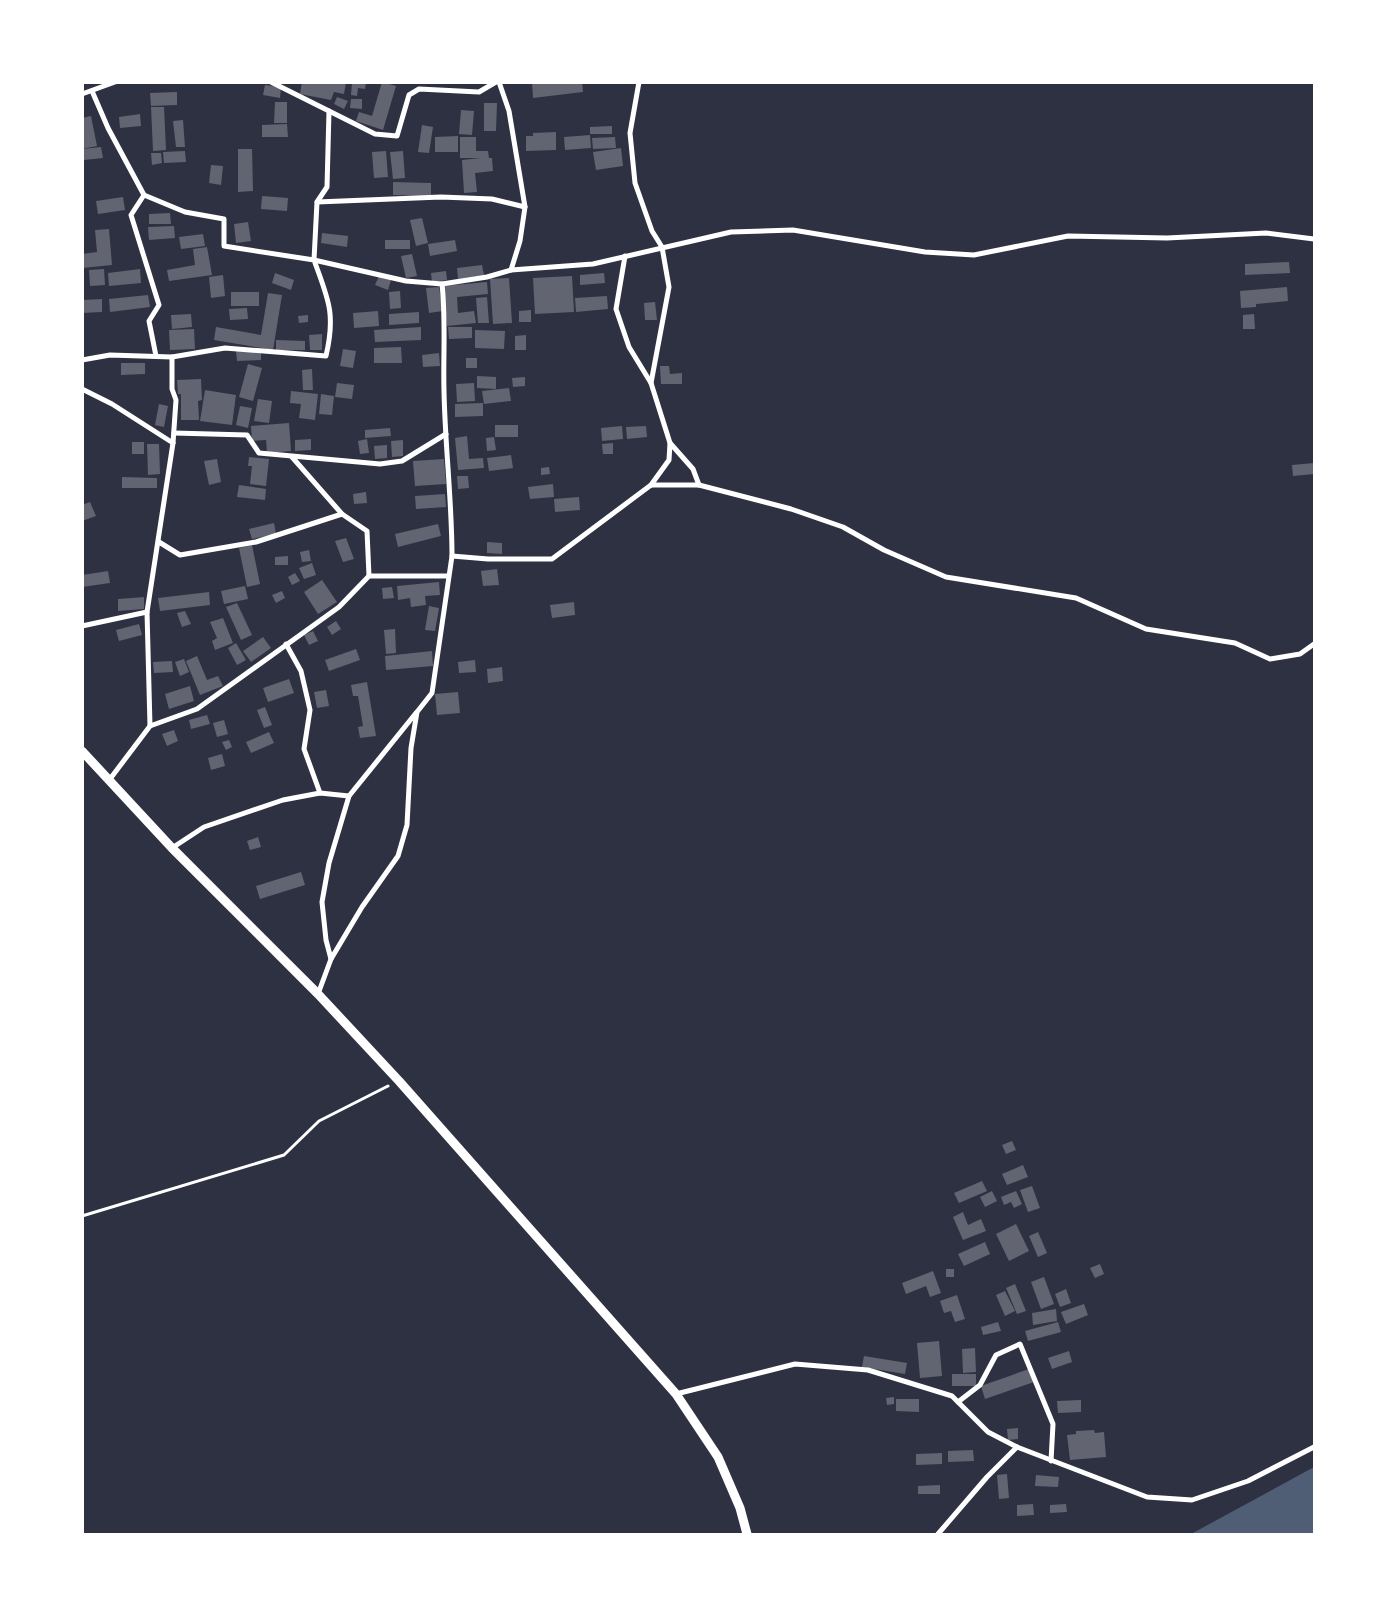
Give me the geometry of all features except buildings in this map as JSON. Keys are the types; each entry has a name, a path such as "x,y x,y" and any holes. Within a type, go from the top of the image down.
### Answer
{"street":[{"path":"82,94 115,82"},
{"path":"271,82 375,134 397,136 408,95 419,89 479,92 498,82 510,111 525,207 520,241 511,270"},
{"path":"639,82 630,133 635,183 652,231 662,248 669,287 651,384"},
{"path":"92,91 108,128 144,195 185,212 224,219 224,246 314,260 397,279 442,284 487,278 511,270 593,264 731,232 793,230 925,252 974,255 1068,236 1167,238 1266,233 1314,239"},
{"path":"82,360 110,355 172,357 225,348 326,356 331,336 331,305 314,260 317,202 327,187 329,111"},
{"path":"144,195 131,215 158,305 149,321 156,356"},
{"path":"317,202 442,197 492,199 525,207"},
{"path":"452,556 488,559 552,559 651,485 669,460 670,443 651,384 629,347 616,309 625,256"},
{"path":"331,959 326,940 322,902 329,863 349,796 432,693 452,556 452,508 446,434 442,284"},
{"path":"150,726 147,612 174,433 176,400 172,389 172,357"},
{"path":"82,389 112,404 173,443"},
{"path":"174,433 246,435 259,453 380,464 402,461 446,434"},
{"path":"670,443 692,469 699,485"},
{"path":"292,457 342,514 367,531 369,576"},
{"path":"651,485 699,485 790,509 843,527 884,550 946,577 1076,598 1146,629 1236,644 1270,660 1300,654 1314,644"},
{"path":"159,542 180,555 256,542 342,514"},
{"path":"110,779 150,726 197,709 339,607 369,576 448,576"},
{"path":"82,626 147,612"},
{"path":"286,644 300,671 310,710 304,749 320,793"},
{"path":"318,994 331,959 362,907 398,856 407,825 411,748 417,712"},
{"path":"82,751 172,848 318,994 399,1080 676,1394 718,1458 740,1508 747,1534"},
{"path":"172,848 204,827 283,800 320,793 349,796"},
{"path":"958,1402 980,1385 996,1355 1020,1344 1053,1424 1051,1462"},
{"path":"676,1394 796,1364 868,1370 952,1396 988,1432 1051,1462 1147,1498 1192,1500 1248,1481 1314,1447"},
{"path":"938,1534 987,1477 1017,1447"}],"path":[{"path":"82,1216 284,1155 319,1121 399,1080"}],"water":[{"path":"1314,1467 1314,1534 1191,1534"}]}
